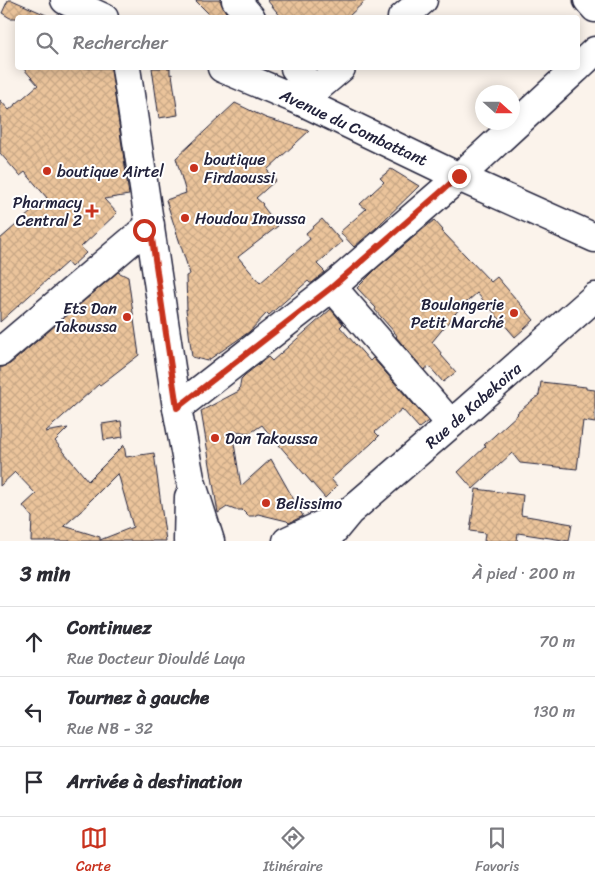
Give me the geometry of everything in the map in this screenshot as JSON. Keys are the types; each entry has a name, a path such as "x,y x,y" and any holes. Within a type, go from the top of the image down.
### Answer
{"street":[{"path":"65,0 98,15"},
{"path":"115,0 118,15"},
{"path":"406,15 423,0"},
{"path":"588,0 595,8"},
{"path":"580,64 595,50"},
{"path":"126,70 177,408 190,478 210,541"},
{"name":"Avenue du Combattant","path":"228,70 309,96 459,176 595,238"},
{"path":"296,70 309,96 339,70"},
{"path":"177,408 332,287 459,176 574,70"},
{"path":"0,352 150,225"},
{"path":"332,287 451,424"},
{"name":"Rue de Kabekoira","path":"325,541 349,512 595,297"},
{"path":"188,541 190,478"},
{"name":"Rue de Kabekoira","path":"286,541 349,512"}],"building":[{"path":"8,0 12,0 46,15 15,15 15,18 10,18 2,13"},
{"path":"195,0 221,0 226,12 224,15 210,15"},
{"path":"267,0 366,0 350,15 280,15"},
{"path":"25,70 111,70 129,195 104,199 117,213 81,247 86,253 71,267 67,262 0,322 0,239 47,198 25,172 20,176 0,153 0,100 9,110 38,85"},
{"path":"152,70 170,70 178,115 159,118"},
{"path":"235,103 266,118 309,131 267,170 276,180 256,198 263,204 278,226 238,257 260,283 310,239 306,233 322,219 342,242 317,264 325,272 312,283 308,281 269,315 267,313 249,332 207,361 192,357 186,309 186,276 190,274 166,200 186,193 176,158"},
{"path":"391,169 419,186 354,247 340,232 366,209 360,204 384,182 380,178"},
{"path":"434,220 442,231 491,282 497,277 534,320 515,337 477,293 460,308 432,342 456,372 443,382 429,366 424,370 375,310 376,308 357,288 378,267"},
{"path":"118,272 128,277 139,355 99,384 45,432 68,428 55,441 88,481 124,445 126,457 154,453 166,541 31,541 32,517 23,506 36,494 15,472 0,486 0,367 10,364","holes":["118,473 133,527 100,540 100,537 64,526 88,505"]},
{"path":"331,309 343,324 340,327 370,361 373,358 428,421 419,428 402,409 375,432 379,436 371,444 331,479 337,486 325,498 279,445 288,437 270,435 262,425 250,433 232,431 241,486 271,459 303,516 289,523 258,514 248,516 242,510 227,507 218,513 201,411 239,391 241,379 245,375 268,357 272,361"},
{"path":"541,382 586,387 586,389 595,390 595,423 583,421 577,469 520,463 512,453 473,489 458,472 517,413 539,395"},
{"path":"121,421 123,437 104,440 102,424"},
{"path":"476,489 523,495 521,515 572,524 569,541 518,533 517,541 484,541 485,533 470,531"}],"place":[{"name":"boutique Firdaoussi","path":"194,168"},
{"name":"boutique Airtel","path":"47,171"},
{"name":"Pharmacy Central 2","path":"92,211"},
{"name":"Houdou Inoussa","path":"185,218"},
{"name":"Boulangerie Petit Marché","path":"514,313"},
{"name":"Ets Dan Takoussa","path":"127,317"},
{"name":"Dan Takoussa","path":"215,438"},
{"name":"Belissimo","path":"266,503"}],"route":[{"path":"144,230 150,225 177,408 332,287 459,176"}]}
